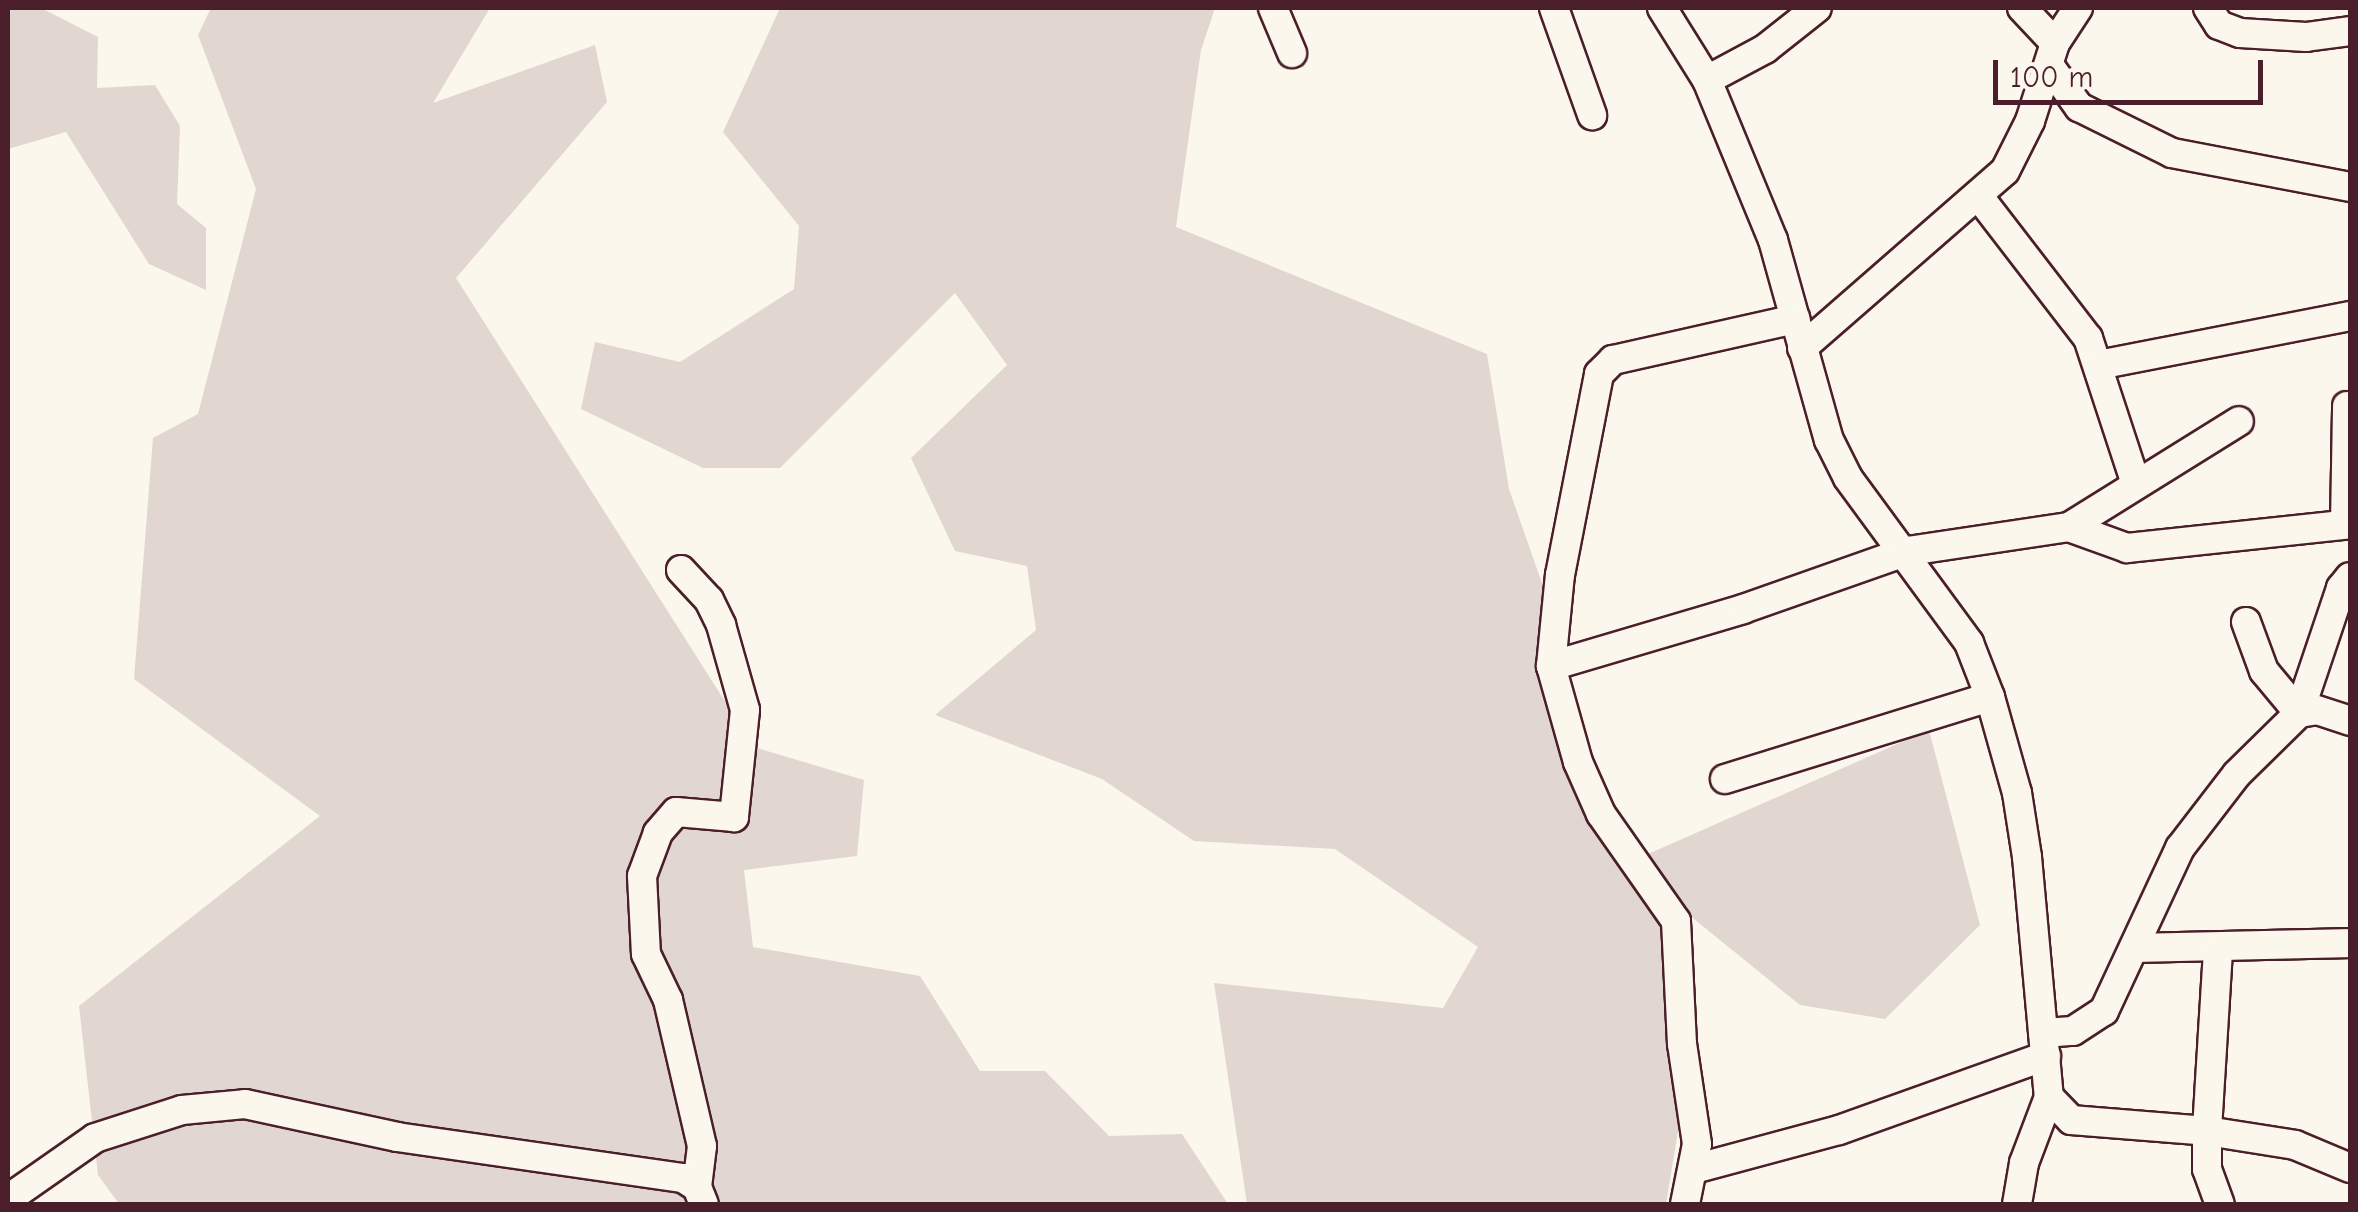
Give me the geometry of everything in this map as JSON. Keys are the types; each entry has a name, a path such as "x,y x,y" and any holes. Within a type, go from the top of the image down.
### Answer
{"street":[{"path":"1274,8 1292,53"},
{"path":"1554,8 1592,115"},
{"path":"1662,8 1707,80 1773,240 1816,403 1848,478 1908,551 1970,644 1990,697 2017,793 2050,1097 2024,1163 2018,1204"},
{"path":"1707,80 1765,50 1817,8"},
{"path":"2022,8 2052,54 2078,107 2156,147 2350,187"},
{"path":"1802,348 1980,198 2020,145 2052,54 2078,8"},
{"path":"2208,8 2219,25 2240,33 2306,37 2350,32"},
{"path":"1980,198 2059,296 2098,365 2136,484"},
{"path":"2098,365 2350,316"},
{"path":"1685,1204 1697,1144 1682,1044 1676,920 1601,814 1551,666 1560,575 1600,374 1614,360 1795,319"},
{"path":"2070,527 2127,548 2348,524 2347,406"},
{"path":"1551,666 1908,551 2070,527 2239,420"},
{"path":"681,570 709,600 730,646 744,710 734,817 676,812 658,833 642,876 646,954 668,1000 702,1146 700,1196"},
{"path":"1694,1170 1839,1130 2092,1022 2137,948 2194,824 2299,714 2341,588 2350,577"},
{"path":"2246,622 2264,671 2299,714"},
{"path":"1725,779 1990,697"},
{"path":"2299,714 2317,710 2350,721"},
{"path":"2137,948 2218,950 2350,943"},
{"path":"2218,950 2207,1169 2220,1204"},
{"path":"2050,1097 2070,1120 2208,1131 2295,1145 2350,1168"},
{"path":"8,1199 95,1138 209,1104 244,1104 397,1136 683,1178 700,1196"}],"shaded area":[{"path":"8,8 41,8 98,37 97,88 155,85 180,126 177,204 206,228 206,290 149,264 66,132 8,149"},
{"path":"211,8 490,8 433,103 595,45 607,102 456,278 754,747 864,780 857,856 744,870 753,947 920,976 980,1071 1045,1071 1109,1136 1182,1134 1228,1204 119,1204 98,1175 79,1006 320,816 134,679 153,438 198,414 256,189 198,35"},
{"path":"780,8 1215,8 1201,50 1176,227 1487,354 1509,489 1543,586 1546,679 1587,816 1621,866 1929,730 1980,925 1885,1019 1800,1005 1689,915 1691,1052 1666,1204 1247,1204 1214,983 1443,1008 1478,947 1335,849 1194,841 1102,779 935,715 1036,630 1027,566 955,551 911,458 1007,365 955,293 780,468 703,468 581,409 595,342 680,362 794,289 799,226 723,132"}]}
